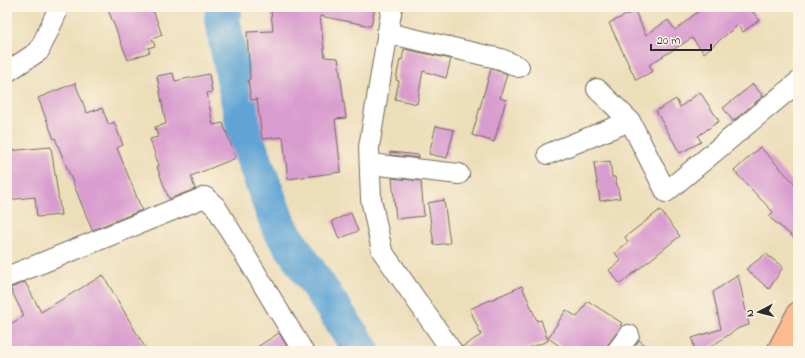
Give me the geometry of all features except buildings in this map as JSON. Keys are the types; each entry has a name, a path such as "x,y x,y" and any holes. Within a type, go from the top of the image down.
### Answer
{"main road":[{"path":"778,351 798,313"}],"street":[{"path":"392,7 369,147 371,199 382,251 452,351"},
{"path":"7,72 39,51 57,12"},
{"path":"387,33 501,59 519,67"},
{"path":"597,89 630,120 666,192 798,82"},
{"path":"548,154 630,120"},
{"path":"370,164 459,174"},
{"path":"7,277 205,197 216,207 303,351"},
{"path":"617,351 629,336"}],"waterway":[{"path":"224,7 222,19 246,138 279,227 362,351"}]}
